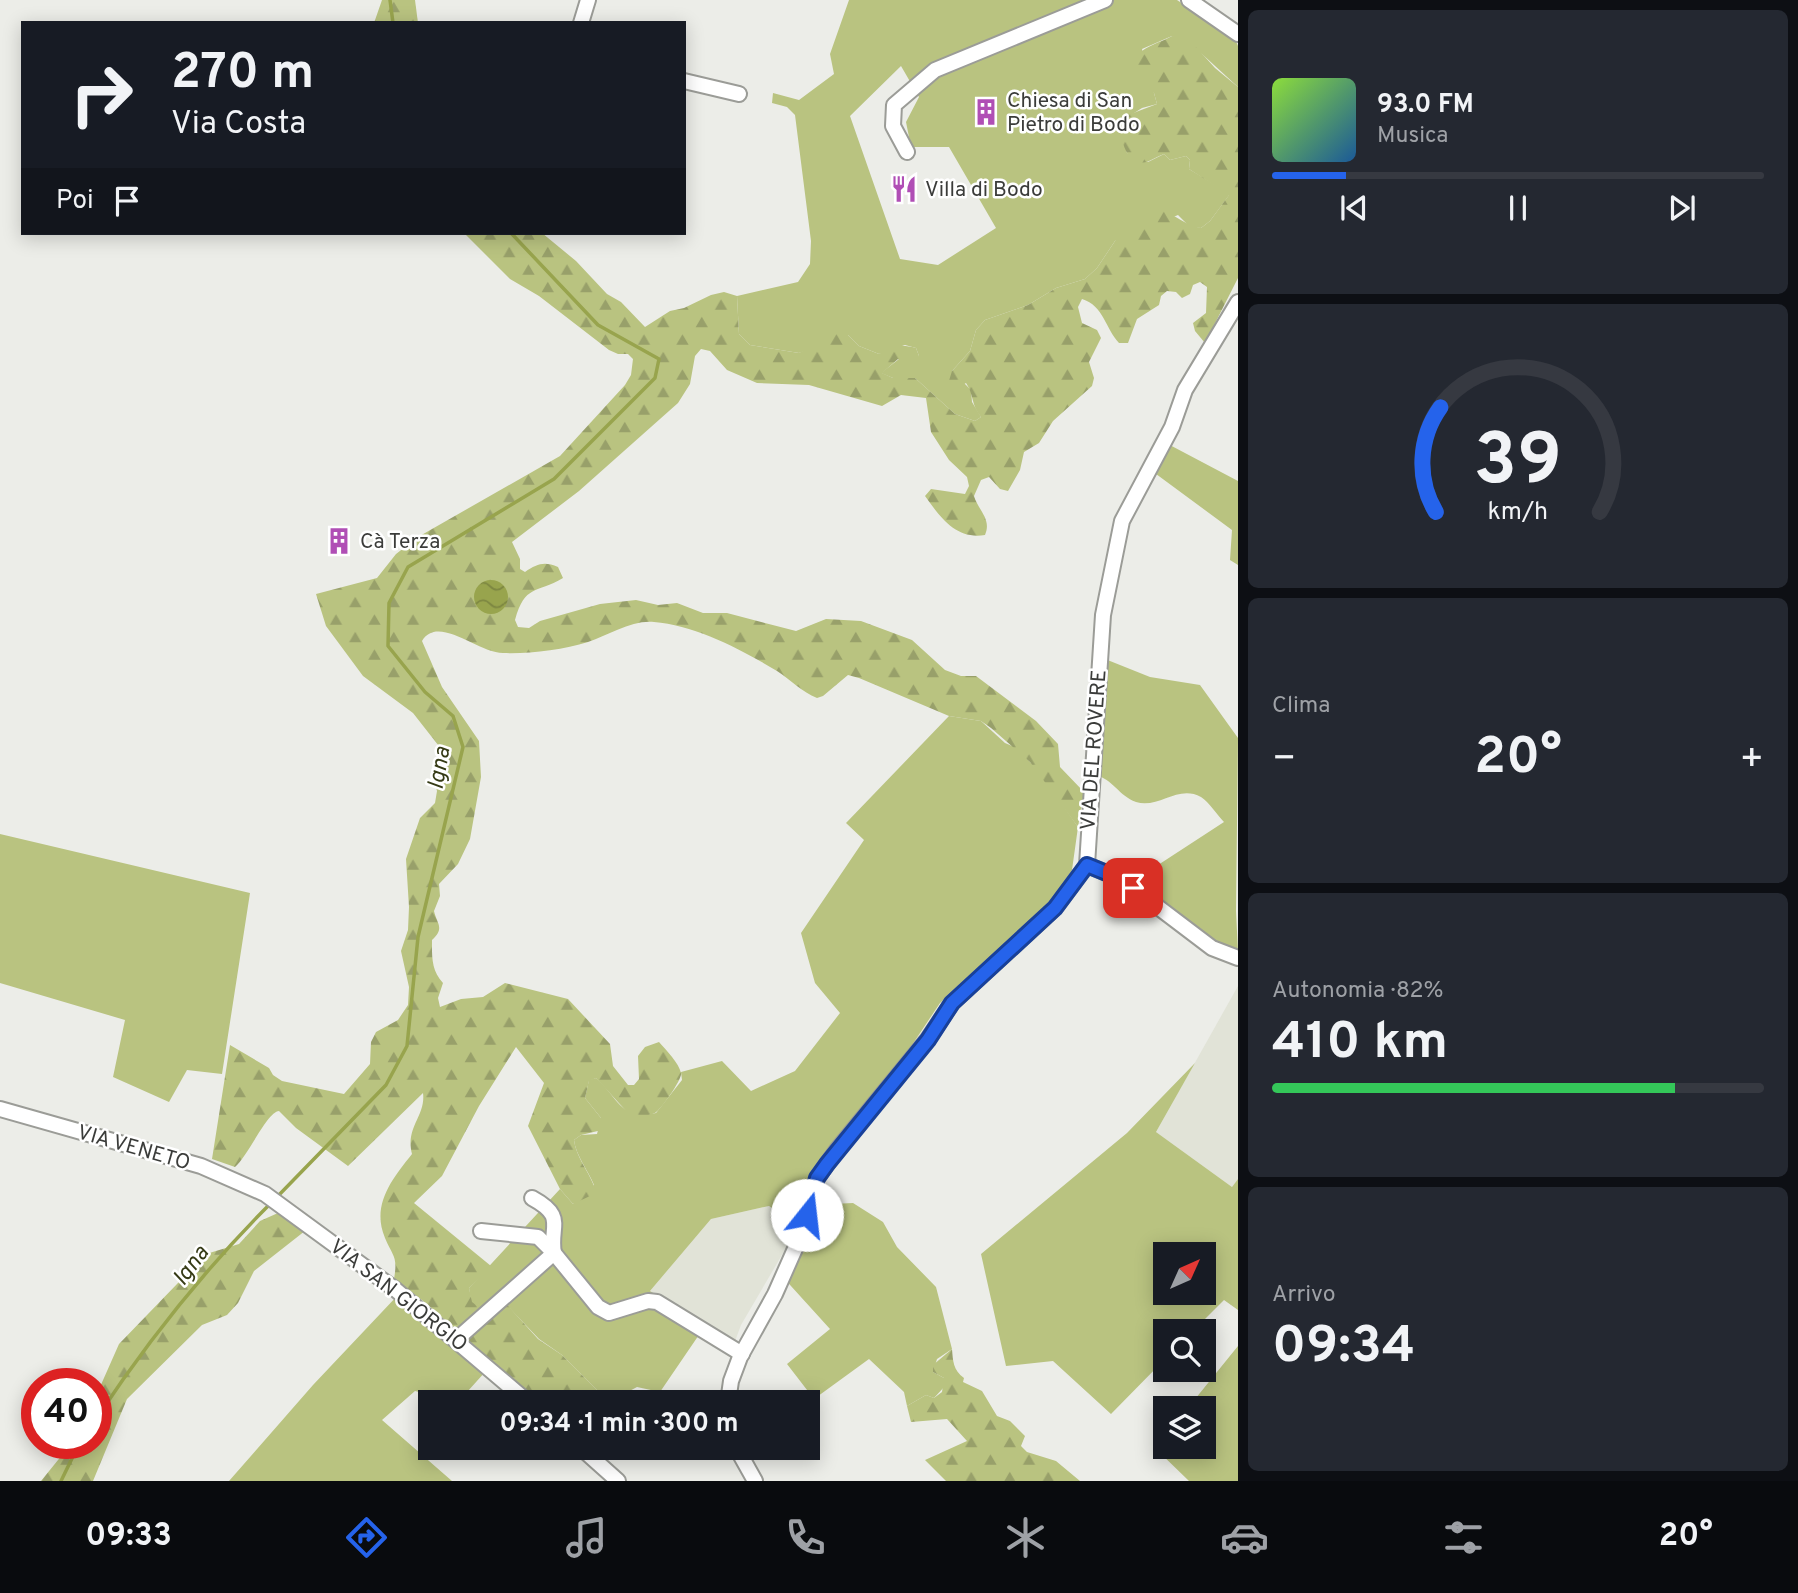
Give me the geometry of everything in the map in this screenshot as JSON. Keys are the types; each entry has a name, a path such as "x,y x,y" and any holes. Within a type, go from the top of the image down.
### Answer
{"street":[{"path":"582,21 588,0"},
{"path":"907,152 893,126 894,105 910,88 935,70 1105,0"},
{"path":"1189,0 1238,34"},
{"path":"686,81 739,94"},
{"name":"VIA DEL ROVERE","path":"1087,865 1103,615 1122,521 1172,427 1185,390 1238,302"},
{"path":"730,1390 741,1354 775,1294 802,1233 817,1178 928,1040 952,1003 1055,908 1087,865 1121,879 1212,948 1238,958"},
{"name":"VIA VENETO","path":"0,1109 201,1166 265,1194"},
{"name":"VIA SAN GIORGIO","path":"265,1194 355,1257 457,1339 514,1390"},
{"path":"457,1339 554,1252 554,1218 547,1208 532,1198"},
{"path":"481,1231 538,1237 554,1252 598,1307 609,1314 648,1301 657,1302 741,1354"},
{"path":"595,1460 618,1481"},
{"path":"743,1460 755,1481"}],"shaded area":[{"path":"1238,986 1238,1179 1232,1187 1156,1132"},
{"path":"769,1206 794,1223 786,1248 741,1325 734,1344 650,1291 711,1219"}],"green space":[{"path":"382,0 415,0 418,21 375,21"},
{"path":"849,0 1177,0 1235,39 1238,46 1238,87 1202,54 1172,36 1142,49 1157,104 1142,108 1120,122 1127,153 1148,162 1164,154 1170,160 1186,156 1190,160 1189,169 1230,194 1210,221 1201,228 1190,227 1178,215 1115,241 1097,268 1085,279 1056,288 1028,305 985,320 976,330 970,351 952,371 971,390 972,402 981,417 975,421 955,414 915,378 893,378 881,373 899,359 919,356 916,348 905,345 879,354 859,346 848,335 799,353 750,345 739,334 737,296 798,282 810,264 811,241 795,115 787,107 772,103 773,93 799,100 834,74 830,54","holes":["901,66 919,97 906,122 911,147 949,147 996,228 938,265 900,259 850,116"]},
{"path":"1172,36 1187,37 1215,68 1238,87 1238,278 1205,343 1195,331 1193,323 1206,313 1207,287 1200,282 1193,285 1190,294 1182,298 1176,292 1167,291 1161,296 1159,305 1137,319 1128,343 1119,343 1100,312 1082,299 1078,307 1082,323 1097,330 1101,338 1089,362 1094,378 1092,386 1053,421 1039,443 1024,452 1020,470 1008,491 1000,489 989,477 981,480 974,496 986,519 985,535 975,536 957,530 943,519 925,496 931,489 965,494 969,486 967,477 949,460 931,432 926,398 901,395 882,406 809,385 757,383 727,370 710,351 701,349 695,356 690,384 678,403 579,491 512,542 520,559 520,569 525,572 537,565 549,564 558,567 563,578 527,595 515,620 518,627 529,628 540,621 600,604 636,600 658,605 677,603 703,613 727,613 796,631 826,619 861,621 912,640 945,670 961,676 976,676 1036,721 1058,744 1060,767 1084,792 1078,827 1030,762 981,721 949,716 848,675 817,698 749,655 686,628 654,622 637,623 578,645 523,653 493,651 438,631 429,634 422,641 442,687 479,741 481,777 470,839 458,864 439,884 440,896 434,911 439,929 432,940 432,957 436,973 443,983 438,998 440,1007 461,999 483,997 505,983 568,999 610,1044 613,1066 628,1085 634,1085 639,1079 638,1056 645,1047 659,1042 681,1073 662,1106 655,1113 645,1115 628,1113 596,1078 589,1081 585,1098 601,1118 602,1130 581,1135 574,1140 594,1186 590,1196 573,1204 560,1189 528,1126 544,1083 516,1047 479,1106 442,1176 414,1203 491,1266 469,1288 472,1302 476,1305 500,1297 538,1339 562,1355 597,1390 522,1390 427,1304 394,1279 395,1261 381,1226 380,1214 391,1183 412,1154 411,1136 422,1108 423,1093 348,1166 296,1128 279,1111 269,1119 235,1167 212,1159 230,1045 269,1068 273,1075 282,1081 344,1094 370,1064 371,1042 376,1032 398,1020 408,1005 409,987 401,951 408,930 406,859 420,818 435,803 435,783 443,767 442,750 413,713 363,676 326,626 316,594 377,578 396,554 418,537 560,456 631,375 633,359 628,354 609,350 539,296 510,279 466,235 544,235 576,261 607,294 621,302 645,327 670,311 724,292 737,296 739,334 750,345 799,353 835,333 848,335 859,346 879,354 897,346 916,348 919,356 915,363 898,359 882,373 893,378 915,378 955,414 975,421 981,417 966,383 956,389 948,384 952,371 970,351 976,330 985,320 1028,305 1056,288 1085,279 1097,268 1115,241 1142,215 1159,209 1201,228 1210,221 1229,195 1189,169 1190,160 1186,156 1170,160 1164,154 1141,163 1130,157 1121,136 1120,122 1128,115 1157,104 1154,93 1133,71 1134,63 1141,52"},
{"path":"1166,443 1238,481 1238,565 1230,560 1232,530 1152,471"},
{"path":"1100,657 1150,677 1200,685 1238,738 1238,952 1228,952 1135,880 1224,822 1204,799 1193,794 1184,793 1153,802 1136,802 1107,780 1095,775"},
{"path":"949,716 981,721 1005,743 1017,748 1042,775 1078,827 1072,870 1056,897 940,1003 884,1087 835,1139 814,1167 794,1223 769,1206 711,1219 650,1291 705,1326 661,1390 637,1387 631,1390 597,1390 562,1355 539,1339 500,1298 475,1306 471,1302 469,1288 560,1189 573,1204 594,1185 574,1140 581,1135 597,1134 601,1118 585,1098 589,1080 596,1078 621,1106 635,1114 644,1115 656,1113 682,1080 681,1072 722,1061 751,1091 795,1071 840,1013 815,983 801,933 864,840 846,823"},
{"path":"0,834 250,893 222,1074 187,1070 169,1102 113,1077 125,1020 0,983"},
{"path":"1195,1063 1156,1132 1232,1187 1238,1179 1238,1310 1224,1300 1205,1319 1153,1319 1153,1371 1111,1414 1053,1361 1006,1366 981,1254 1127,1133"},
{"path":"853,1203 883,1222 897,1247 936,1287 952,1349 937,1359 933,1372 944,1378 945,1386 934,1398 926,1395 907,1406 904,1392 869,1359 820,1395 820,1390 807,1390 787,1364 830,1329 781,1275 811,1212 832,1204"},
{"path":"287,1209 310,1227 254,1271 238,1303 227,1315 202,1325 127,1399 112,1435 112,1368 108,1368 119,1344 206,1254 239,1244 260,1221"},
{"path":"398,1295 486,1371 469,1390 415,1391 382,1420 418,1451 418,1460 428,1460 452,1481 229,1481 313,1385"},
{"path":"1238,1346 1238,1481 1189,1481 1166,1459 1216,1459 1216,1396 1198,1396 1209,1382 1216,1382 1216,1373"},
{"path":"952,1349 954,1365 964,1378 963,1382 982,1391 997,1416 1010,1421 1025,1436 1021,1446 1027,1452 1056,1461 1080,1481 946,1481 925,1460 967,1441 947,1419 911,1422 907,1406 926,1395 934,1398 942,1392 944,1378 933,1372 933,1365"},
{"path":"59,1459 102,1459 93,1481 41,1481"}],"water":[{"path":"491,580 503,585 508,597 503,609 491,614 479,609 474,597 479,585"}],"waterway":[{"name":"Igna","path":"390,0 393,21"},
{"name":"Igna","path":"275,1199 386,1085 407,1046 418,937 463,747 453,716 425,692 388,646 389,603 408,567 554,479 655,378 659,359 598,325 513,235"},
{"name":"Igna","path":"112,1396 178,1307 270,1204"},
{"name":"Igna","path":"61,1481 72,1459"}],"place":[{"name":"Chiesa di San Pietro di Bodo","path":"986,112"},
{"name":"Villa di Bodo","path":"904,189"},
{"name":"Cà Terza","path":"339,541"}],"route":[{"path":"807,1215 817,1178 928,1040 952,1003 973,980 996,963 1055,908 1074,887 1087,865 1121,879 1133,888"}]}
